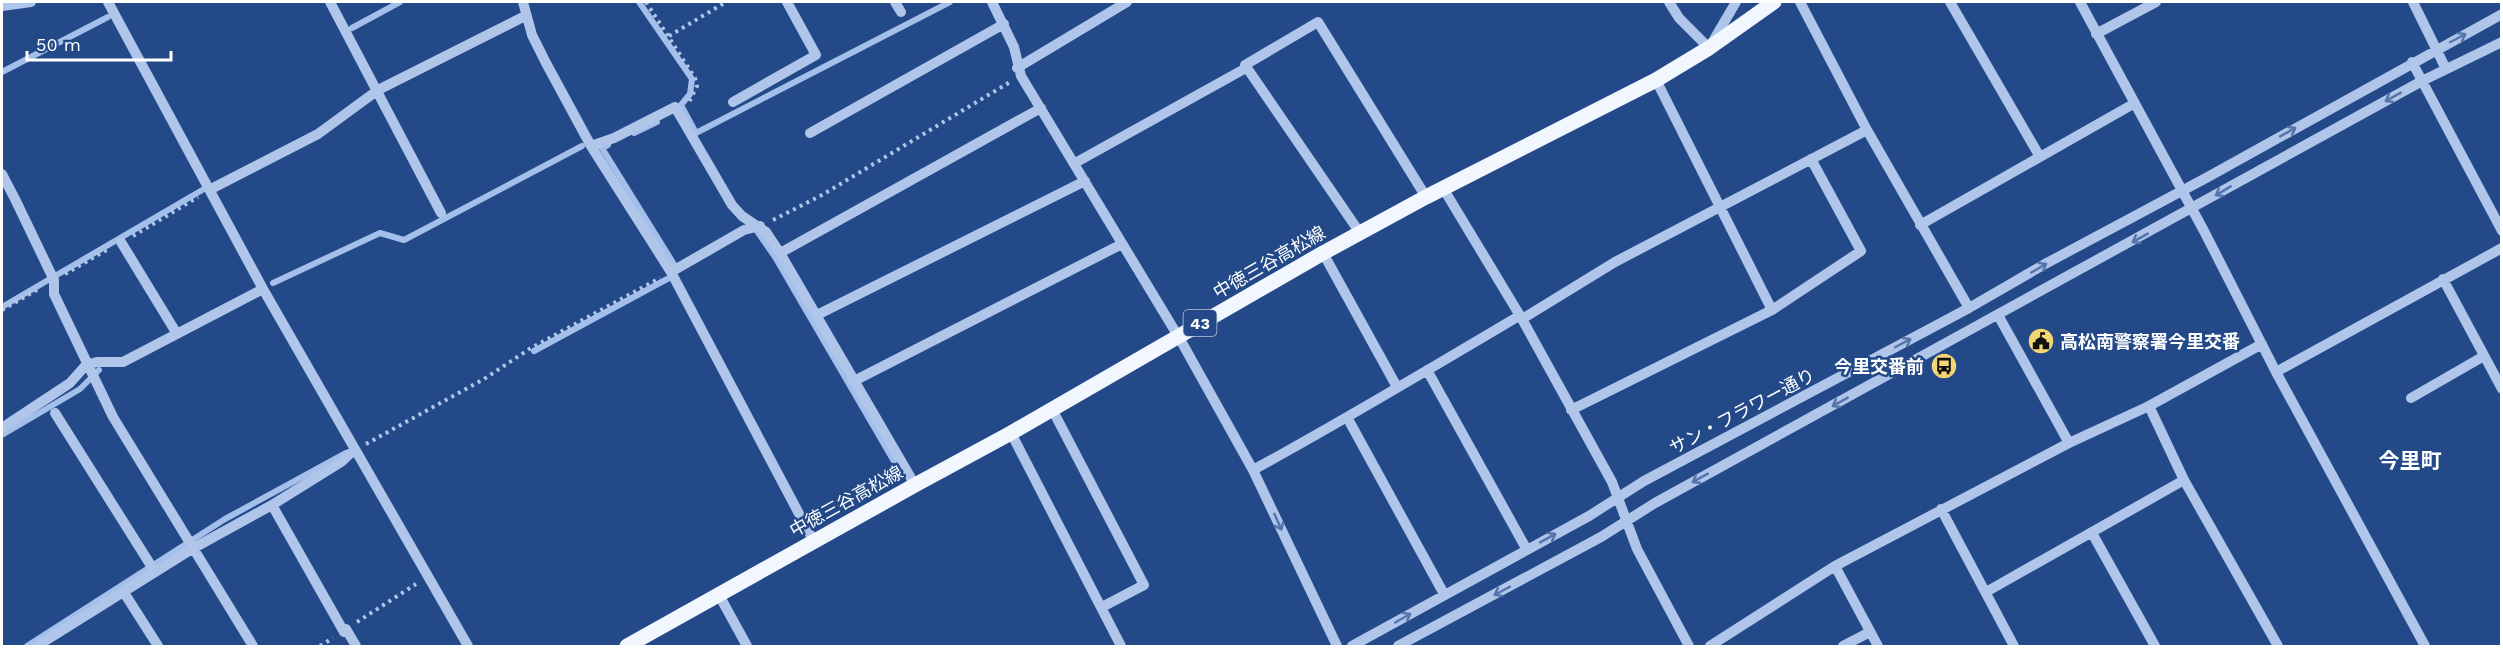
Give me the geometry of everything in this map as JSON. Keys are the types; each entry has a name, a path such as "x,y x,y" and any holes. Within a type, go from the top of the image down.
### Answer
{"main road":[{"name":"中徳三谷高松線","path":"627,646 1011,433 1323,253 1443,188 1656,80 1708,48 1774,2"}],"street":[{"path":"2,6 31,2"},
{"path":"108,2 263,289 468,646"},
{"path":"330,2 441,213"},
{"path":"523,2 532,35 591,146 671,272 814,542"},
{"path":"733,102 816,55 787,2"},
{"path":"895,2 901,12"},
{"path":"992,2 1014,47 1019,72 1178,336 1253,470 1337,646"},
{"path":"1019,72 1127,2"},
{"path":"1669,2 1679,18 1708,48 1736,2"},
{"path":"1800,2 1867,130 1969,308"},
{"path":"1950,2 2040,157"},
{"path":"2080,2 2136,103 2276,372 2425,646"},
{"path":"2096,34 2156,2"},
{"path":"2413,2 2446,69"},
{"name":"サン・フラワー通り","path":"1352,646 1618,499 1654,476 1969,308 2502,14"},
{"path":"211,189 318,134 378,90 525,16"},
{"path":"1075,163 1246,68 1245,65 1318,22 1426,197"},
{"path":"810,133 1004,24"},
{"path":"1398,646 1601,537 1655,503 2422,81 2502,42"},
{"path":"2412,62 2502,231"},
{"path":"1246,68 1360,233"},
{"path":"1656,80 1772,310"},
{"path":"1920,225 2136,103"},
{"path":"591,146 614,138 675,107 732,205 742,216 760,226 780,253 915,485"},
{"path":"780,253 1041,108"},
{"path":"1253,470 1348,419 1397,387 1616,262 1867,130"},
{"path":"1571,410 1772,310 1861,251 1811,159"},
{"path":"2,174 54,280 54,294 86,365 113,417 253,646"},
{"path":"817,315 1085,181"},
{"path":"1443,188 1521,317 1612,482 1637,549 1689,646"},
{"path":"671,272 744,230 760,226"},
{"path":"121,242 177,334"},
{"path":"854,381 1122,244"},
{"path":"2276,372 2502,248"},
{"path":"1323,253 1397,387"},
{"path":"2443,279 2502,389"},
{"path":"2,428 70,383 86,365 97,362 123,362 263,289"},
{"path":"1998,315 2068,443"},
{"path":"1710,646 1835,566 2068,443 2150,406 2262,344"},
{"path":"2411,398 2484,356"},
{"path":"1427,370 1527,550"},
{"path":"2150,406 2184,480 2278,646"},
{"path":"1052,409 1144,585 1102,607"},
{"path":"56,412 155,572"},
{"path":"1348,419 1444,594"},
{"path":"1011,433 1121,646"},
{"path":"37,646 192,549 272,505 341,462 354,450"},
{"path":"1986,592 2184,480"},
{"path":"272,505 356,646"},
{"path":"1941,509 2014,646"},
{"path":"2092,533 2155,646"},
{"path":"1835,566 1878,646"},
{"path":"123,591 158,646"},
{"path":"719,594 747,646"},
{"path":"1843,646 1870,632"}],"path":[{"path":"646,2 695,78 697,86 690,102 678,112"},
{"path":"669,36 726,2"},
{"path":"760,226 822,195 1019,72"},
{"path":"2,310 211,189"},
{"path":"354,450 484,379 531,348 671,272"},
{"path":"320,646 427,578"}],"waterway":[{"path":"352,28 400,2"},
{"path":"639,2 692,79 690,94 676,111"},
{"path":"682,107 696,133 950,2"},
{"path":"2,72 108,17"},
{"path":"634,133 657,122"},
{"path":"608,145 602,148 675,266"},
{"path":"273,283 380,233 404,240 582,146"},
{"path":"2,307 204,189"},
{"path":"757,231 775,257 902,475"},
{"path":"534,351 669,278"},
{"path":"2,435 80,389 99,370"},
{"path":"27,646 225,519 346,453"}],"place":[{"name":"高松南警察署今里交番","path":"2041,341"},
{"name":"今里交番前","path":"1944,366"}],"district":[{"name":"今里町","path":"2410,460"}]}
